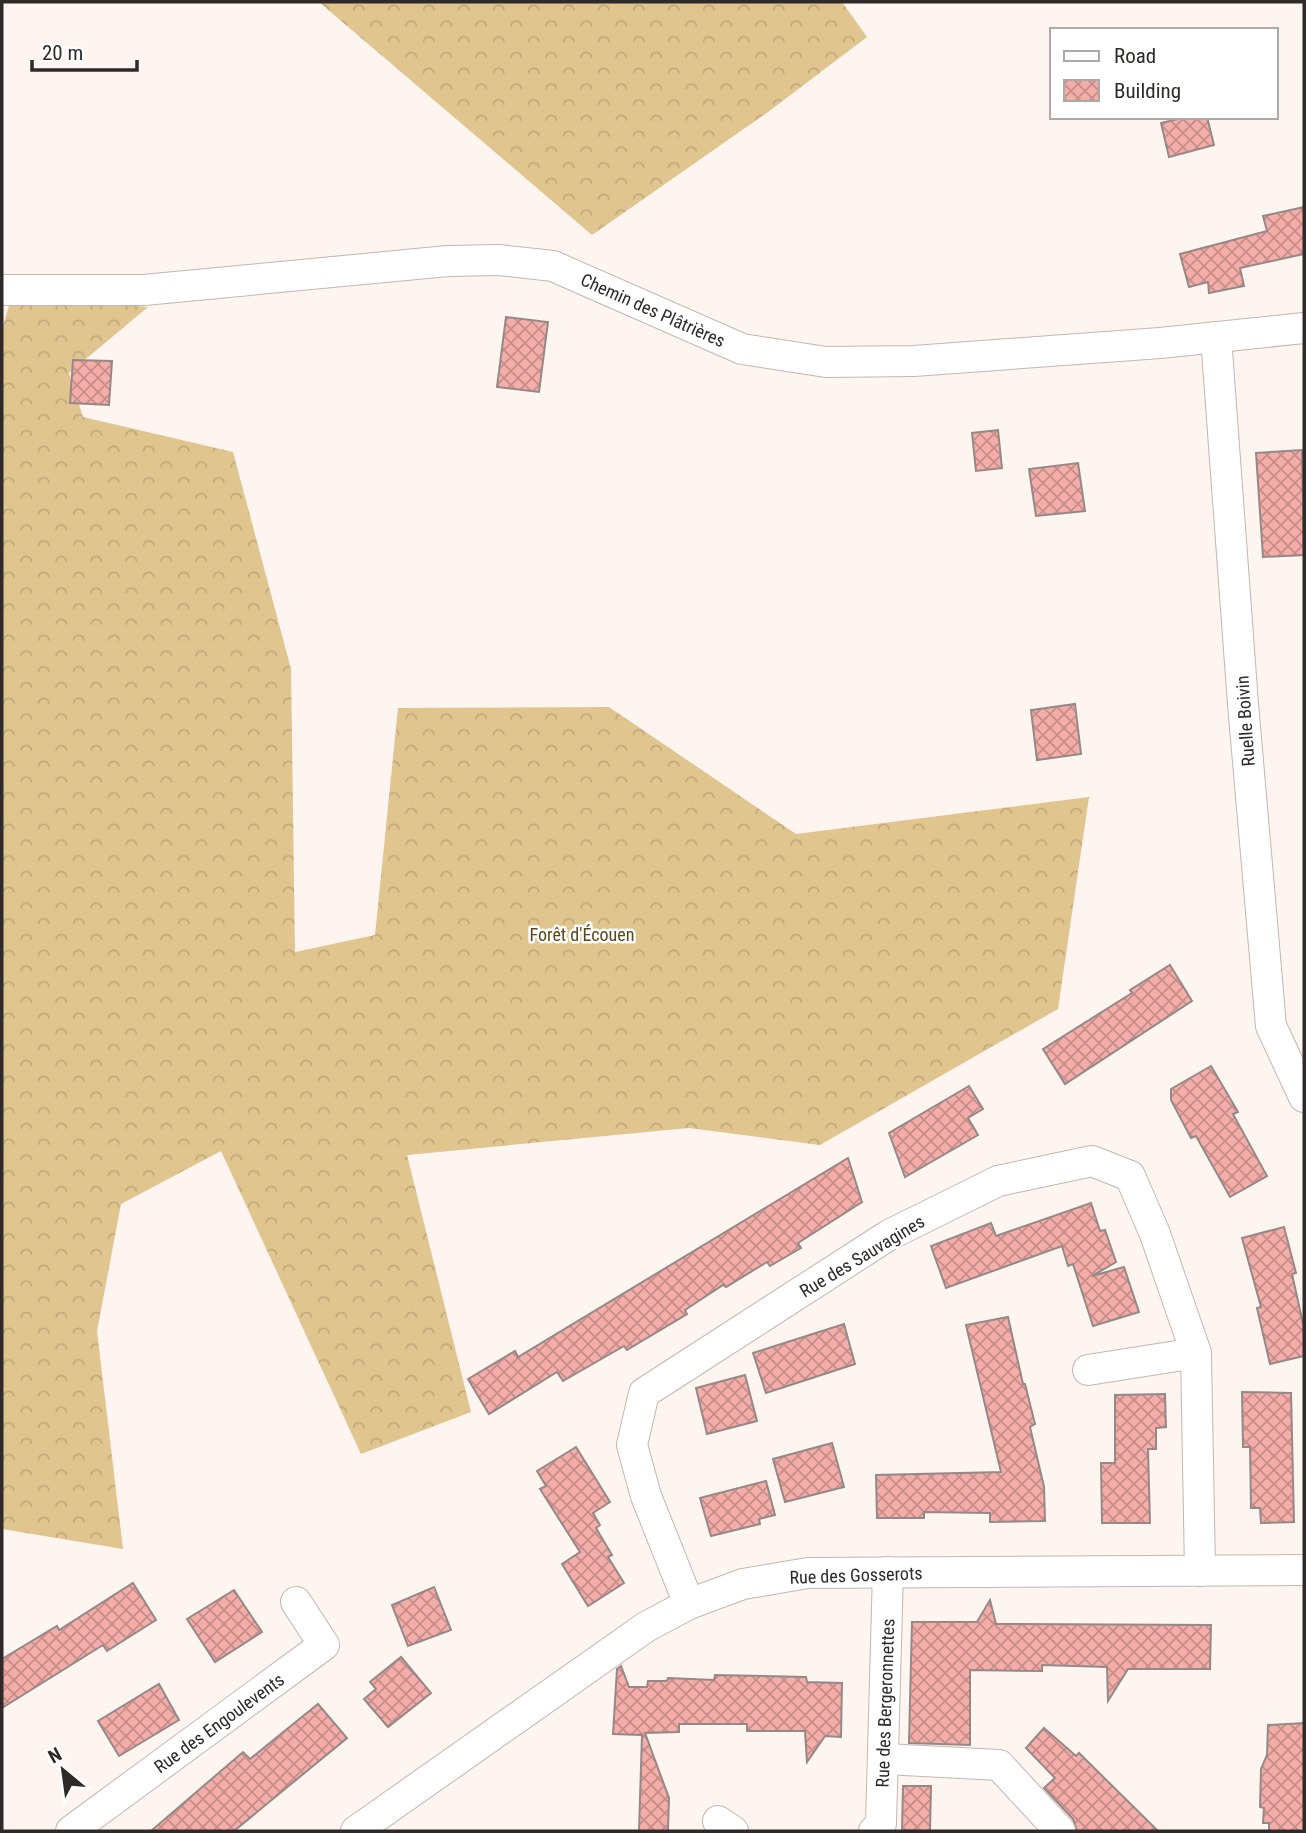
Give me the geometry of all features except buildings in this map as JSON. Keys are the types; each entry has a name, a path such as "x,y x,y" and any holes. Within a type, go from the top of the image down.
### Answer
{"street":[{"name":"Chemin des Plâtrières","path":"2,290 144,290 448,261 499,260 553,266 742,349 826,362 914,361 1304,328"},
{"name":"Ruelle Boivin","path":"1216,337 1244,723 1271,1026 1304,1097"},
{"name":"Rue des Sauvagines","path":"690,1604 646,1496 632,1445 644,1393 890,1235 998,1181 1092,1161 1129,1176 1155,1234 1196,1353 1199,1570"},
{"path":"1088,1370 1196,1353"},
{"name":"Rue des Gosserots","path":"356,1831 646,1627 690,1604 743,1584 808,1573 1304,1570"},
{"name":"Rue des Bergeronnettes","path":"874,1831 881,1824 885,1759 888,1572"},
{"name":"Rue des Engoulevents","path":"71,1831 324,1645 296,1602"},
{"path":"885,1759 999,1765 1060,1831"}],"green space":[{"path":"319,2 842,2 867,37 768,112 592,235"},
{"name":"Forêt d'Écouen","path":"12,295 148,307 69,373 83,417 233,452 291,669 295,952 375,935 398,708 609,707 796,834 1089,797 1058,1009 820,1145 689,1128 407,1155 471,1412 361,1454 221,1151 121,1204 97,1331 123,1549 2,1529 2,330"}]}
